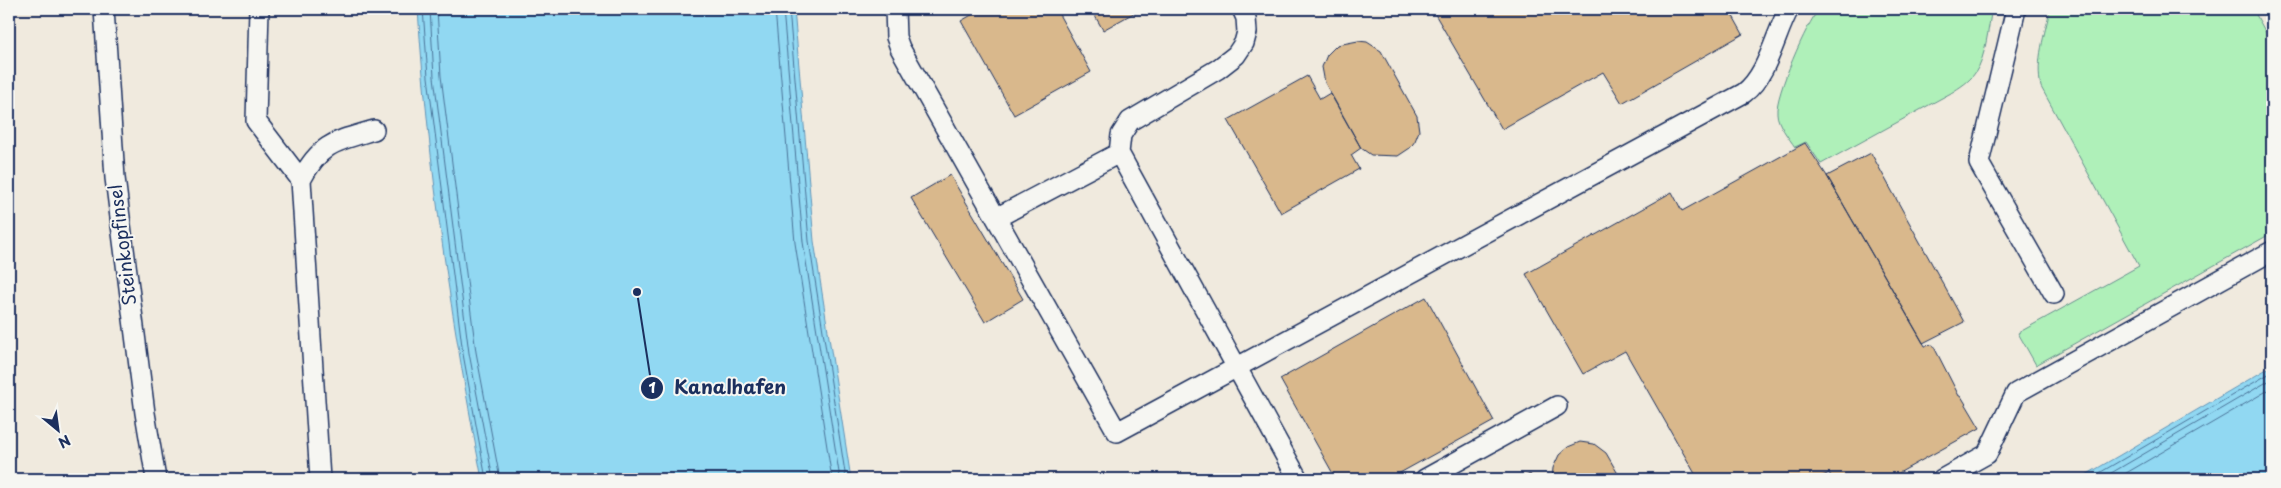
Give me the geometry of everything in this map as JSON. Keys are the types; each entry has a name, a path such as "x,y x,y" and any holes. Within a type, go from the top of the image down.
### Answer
{"lane":[{"name":"Steinkopfinsel","path":"104,9 115,178 143,403 156,479"},
{"path":"259,9 256,121 301,180 320,479"},
{"path":"895,9 896,38 900,48 1117,432 1744,93 1754,84 1762,72 1789,9"},
{"path":"1242,9 1246,18 1247,32 1240,51 1218,69 1130,121 1121,135 1119,153 1235,368 1298,479"},
{"path":"2016,9 1979,163 2054,294"},
{"path":"301,180 315,156 334,142 374,130"},
{"path":"996,218 1119,153"},
{"path":"1942,479 1987,454 2016,393 2272,251"},
{"path":"1425,479 1557,406"}],"green space":[{"path":"1819,9 1992,9 1982,59 1979,67 1967,82 1951,93 1821,164 1806,142 1795,147 1781,126 1777,113 1786,76 1807,29"},
{"path":"2050,9 2253,9 2272,44 2272,233 2036,365 2018,333 2139,266 2041,87 2039,77 2040,57"}],"water":[{"path":"418,9 794,9 814,241 851,479 482,479 442,245 422,68"},
{"path":"2272,366 2272,479 2079,479"}],"building":[{"path":"982,9 1056,9 1091,72 1014,115 961,21"},
{"path":"1091,9 1141,9 1103,30"},
{"path":"1432,9 1729,9 1743,34 1622,103 1603,72 1502,129"},
{"path":"1358,41 1367,42 1381,51 1417,116 1419,131 1415,141 1410,148 1398,156 1371,155 1361,148 1325,83 1322,67 1327,55 1337,45"},
{"path":"1307,76 1320,99 1330,93 1361,148 1351,155 1359,169 1281,213 1228,120"},
{"path":"1805,143 1827,176 1925,346 1933,345 1959,396 1961,396 1980,428 1888,479 1833,479 1829,473 1817,479 1698,479 1625,351 1583,374 1526,274 1672,192 1682,211"},
{"path":"1871,153 1964,322 1923,343 1827,176"},
{"path":"950,175 1023,299 985,322 911,198"},
{"path":"1426,297 1494,421 1389,479 1336,479 1280,379"},
{"path":"1580,442 1594,444 1606,453 1621,479 1552,479 1553,468 1559,455 1568,447"},
{"path":"1530,474 1533,479 1520,479"}],"place":[{"name":"Kanalhafen","path":"637,292"}]}
